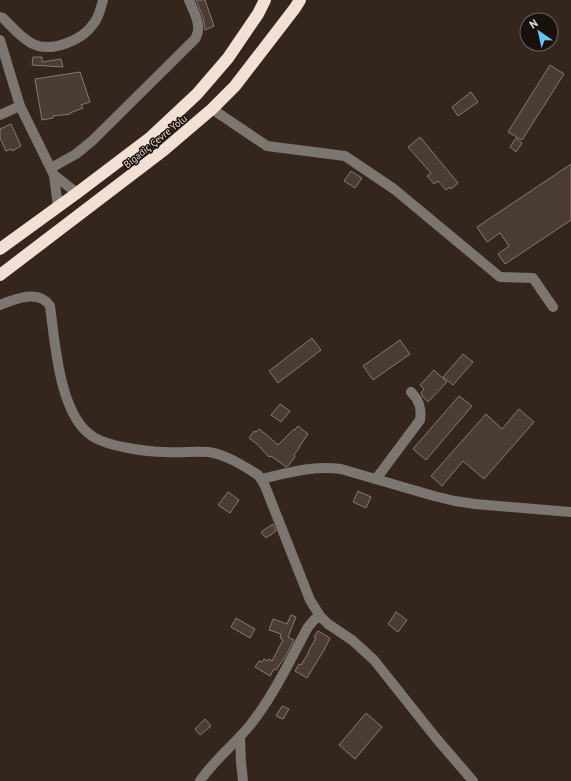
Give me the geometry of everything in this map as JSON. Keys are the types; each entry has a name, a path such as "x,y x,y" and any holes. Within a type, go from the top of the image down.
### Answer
{"highway":[{"name":"Bigadiç Çevre Yolu","path":"0,249 151,137 197,94 228,58 258,14 265,0"},
{"name":"Bigadiç Çevre Yolu","path":"0,275 164,150 212,109 235,86 300,0"}],"street":[{"path":"0,17 35,45 59,46 75,40 95,23 103,0"},
{"path":"52,172 92,141 194,39 198,33 198,25 189,0"},
{"path":"0,40 20,106 52,172 58,207"},
{"path":"0,115 20,106"},
{"path":"212,109 267,146 345,156 394,189 500,277 533,278 553,307"},
{"path":"52,172 77,193"},
{"path":"0,305 17,299 38,296 47,301 50,306 60,374 66,398 76,419 90,435 107,443 151,451 208,452 217,454 226,457 258,475 265,486 310,600 320,616 328,624 352,640 374,660 436,738 473,781"},
{"path":"376,479 420,420 420,406 415,396 410,392"},
{"path":"261,479 311,468 321,467 341,469 455,501 571,512"},
{"path":"200,781 209,769 251,724 270,696 308,627 320,616"},
{"path":"240,737 240,762 243,781"}],"building":[{"path":"196,0 205,0 214,26 205,30 203,17"},
{"path":"33,57 42,57 42,62 61,59 63,67 32,65"},
{"path":"550,65 564,74 522,140 508,132"},
{"path":"80,72 90,102 81,105 83,108 70,114 53,116 53,118 42,120 35,79"},
{"path":"471,92 478,102 458,116 452,107"},
{"path":"11,124 21,146 12,151 11,149 6,151 0,138 0,129"},
{"path":"420,137 458,183 451,189 450,187 446,190 438,181 434,184 427,176 431,173 408,147"},
{"path":"516,138 522,143 516,152 510,147"},
{"path":"571,164 571,220 505,264 498,254 509,246 500,233 487,242 477,227"},
{"path":"351,171 362,178 355,188 344,181"},
{"path":"312,338 321,350 278,383 269,371"},
{"path":"400,340 410,354 373,380 363,366"},
{"path":"463,354 473,362 453,385 443,377"},
{"path":"434,370 447,382 428,402 421,393 424,389 420,385"},
{"path":"459,396 472,406 426,460 413,449"},
{"path":"280,404 290,411 281,422 271,415"},
{"path":"519,409 534,422 484,479 463,461 442,486 431,476 486,414 502,429"},
{"path":"298,426 308,434 294,455 295,457 286,467 271,456 269,457 249,438 254,431 256,432 259,429 278,445"},
{"path":"358,491 371,497 366,508 353,502"},
{"path":"228,492 239,500 230,513 218,505"},
{"path":"273,524 276,531 266,538 261,532"},
{"path":"396,612 407,620 398,632 388,624"},
{"path":"291,615 296,617 288,637 294,640 285,657 270,676 255,667 259,661 262,662 264,659 268,661 269,659 272,661 283,640 280,638 281,634 269,630 273,619 287,624"},
{"path":"236,618 255,629 250,638 231,627"},
{"path":"318,631 330,638 307,678 295,671 299,664 301,665 309,652 316,638 314,637"},
{"path":"282,706 289,709 283,719 276,716"},
{"path":"366,713 382,727 355,759 339,745"},
{"path":"205,719 211,726 200,735 195,729"}]}
